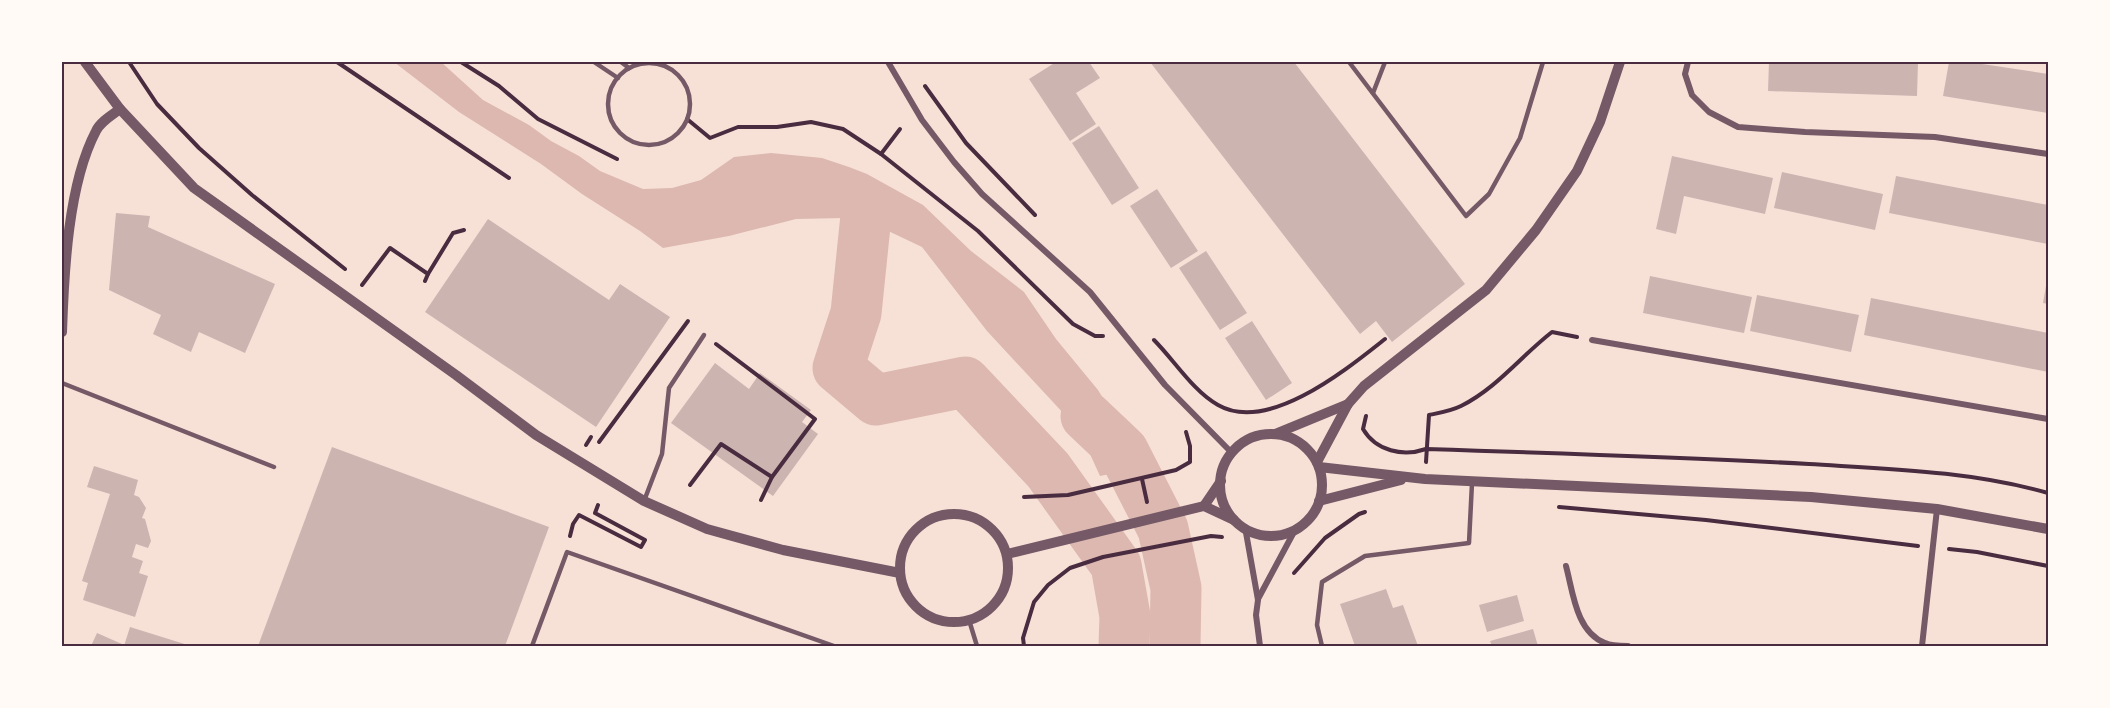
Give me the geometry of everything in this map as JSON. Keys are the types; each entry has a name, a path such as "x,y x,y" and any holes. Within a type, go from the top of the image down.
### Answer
{"street":[{"path":"85,62 120,109 194,188 456,375 536,435 644,501 707,529 783,550 900,573"},
{"path":"888,62 922,120 982,194 1090,292 1166,385 1232,453"},
{"path":"1318,464 1348,404 1373,378 1486,290 1536,230 1577,171 1600,122 1620,62"},
{"path":"1688,62 1685,74 1692,95 1709,111 1738,127 1935,137 2049,154"},
{"path":"62,332 62,289 74,192 97,128 120,109"},
{"path":"1592,340 2049,419"},
{"path":"1275,434 1348,404"},
{"path":"1006,554 1204,506 1240,524 1252,532 1280,535 1295,530 1307,520 1319,501 1322,493 1322,477 1318,464 1305,447 1292,438 1275,434 1259,435 1244,442 1232,453 1225,464 1221,480 1224,504 1240,524 1258,600"},
{"path":"1318,464 1410,478 1811,498 1937,509 2049,529"},
{"path":"1319,501 1410,478"},
{"path":"1204,506 1221,480"},
{"path":"1922,646 1937,509"},
{"path":"954,514 971,516 987,525 999,538 1006,554 1008,571 1005,587 996,602 984,613 969,620 953,622 938,619 923,612 912,602 904,588 900,573 902,555 909,538 921,526 936,517 954,514"},
{"path":"1260,646 1256,615 1258,600 1295,530"},
{"path":"1566,566 1581,620 1590,635 1606,644 1628,646"}],"lane":[{"path":"594,62 618,78"},
{"path":"621,62 629,68"},
{"path":"1349,62 1466,216 1489,194 1520,138 1543,62"},
{"path":"1373,93 1385,62"},
{"path":"642,64 657,64 670,69 681,79 688,91 690,105 687,119 680,132 669,141 655,145 641,145 627,140 610,118 608,104 610,90 618,78 629,68 642,64"},
{"path":"644,501 662,454 669,388 704,335"},
{"path":"62,383 274,467"},
{"path":"1322,646 1317,625 1322,582 1365,556 1468,543 1472,480"},
{"path":"532,646 567,552 834,646"},
{"path":"969,620 977,646"}],"path":[{"path":"129,62 157,104 199,148 252,195 336,260 348,273"},
{"path":"337,62 509,178"},
{"path":"461,62 499,86 538,119 617,159"},
{"path":"919,78 966,143 1039,219"},
{"path":"687,119 710,138 738,127 777,127 811,122 843,129 881,154 978,231 1073,324 1095,336 1104,336"},
{"path":"881,154 900,129"},
{"path":"425,281 453,233 465,230"},
{"path":"362,285 390,248 428,274"},
{"path":"355,279 369,291"},
{"path":"600,442 688,321"},
{"path":"1425,479 1429,415 1458,408 1494,386 1530,349 1552,332 1592,340"},
{"path":"704,335 814,419 772,477 761,500"},
{"path":"1151,337 1196,388 1218,405 1236,413 1259,412 1308,393 1336,377 1385,339"},
{"path":"1366,414 1363,429 1368,437 1380,447 1395,452 1416,453 1426,449 1731,459 1895,469 1948,473 2049,493"},
{"path":"690,485 721,444 772,477"},
{"path":"1024,497 1068,495 1176,470 1191,462"},
{"path":"567,552 573,524 579,515 641,547 645,540 595,513 598,505"},
{"path":"1553,507 1706,520 1977,552 2049,566"},
{"path":"1291,577 1325,538 1359,514 1367,511"},
{"path":"1024,646 1023,638 1034,602 1048,585 1070,568 1103,557 1206,537"}],"shaded area":[{"path":"394,62 441,62 483,100 529,125 600,171 643,189 672,188 701,180 734,157 771,153 822,158 867,174 923,205 971,251 1024,292 1056,339 1098,390 1145,467 1100,476 1090,454 1065,415 987,331 922,247 884,229 844,218 796,219 729,236 663,248 541,164 459,112"},
{"path":"1183,549 1189,572 1189,646 1155,646 1156,617 1150,557"}],"building":[{"path":"1056,62 1089,62 1100,78 1076,93 1096,124 1070,141 1029,79"},
{"path":"1150,62 1294,62 1465,284 1392,342 1376,321 1360,334"},
{"path":"1769,62 1918,62 1917,96 1768,91"},
{"path":"1949,62 1969,62 2048,74 2048,113 1943,96"},
{"path":"1099,126 1139,188 1112,205 1072,143"},
{"path":"1672,156 1773,178 1765,214 1684,196 1676,234 1656,229"},
{"path":"1782,172 1883,194 1875,230 1774,208"},
{"path":"1896,176 2048,205 2048,244 1889,213"},
{"path":"1157,189 1198,251 1171,268 1130,206"},
{"path":"116,213 150,216 148,227 275,284 245,353 199,332 191,352 153,334 161,315 109,290"},
{"path":"488,219 609,300 620,284 670,317 596,427 425,312"},
{"path":"1206,251 1247,313 1220,330 1179,268"},
{"path":"1650,276 1752,297 1744,333 1643,313"},
{"path":"2046,286 2048,286 2048,304 2043,303"},
{"path":"1757,295 1859,315 1851,352 1750,331"},
{"path":"1871,298 2048,333 2048,372 1864,335"},
{"path":"1252,321 1292,383 1266,400 1225,338"},
{"path":"715,363 749,389 760,373 811,410 802,422 818,434 773,496 671,423"},
{"path":"332,447 549,527 505,646 258,646"},
{"path":"94,466 138,480 134,495 139,497 146,508 142,518 145,519 151,541 148,548 136,544 132,557 143,561 139,573 148,576 135,617 83,600 88,583 82,581 110,494 87,487"},
{"path":"1386,589 1393,608 1403,605 1418,646 1355,646 1340,604"},
{"path":"1517,595 1524,621 1487,632 1479,605"},
{"path":"130,627 191,646 124,646"},
{"path":"1533,629 1538,646 1492,646 1490,641"},
{"path":"97,633 122,644 121,646 91,646"}],"waterway":[{"path":"867,206 856,313 838,368 876,400 965,382 1048,470 1116,565 1125,616 1124,646"},
{"path":"1086,416 1123,451 1163,529 1176,588 1175,646"}]}
